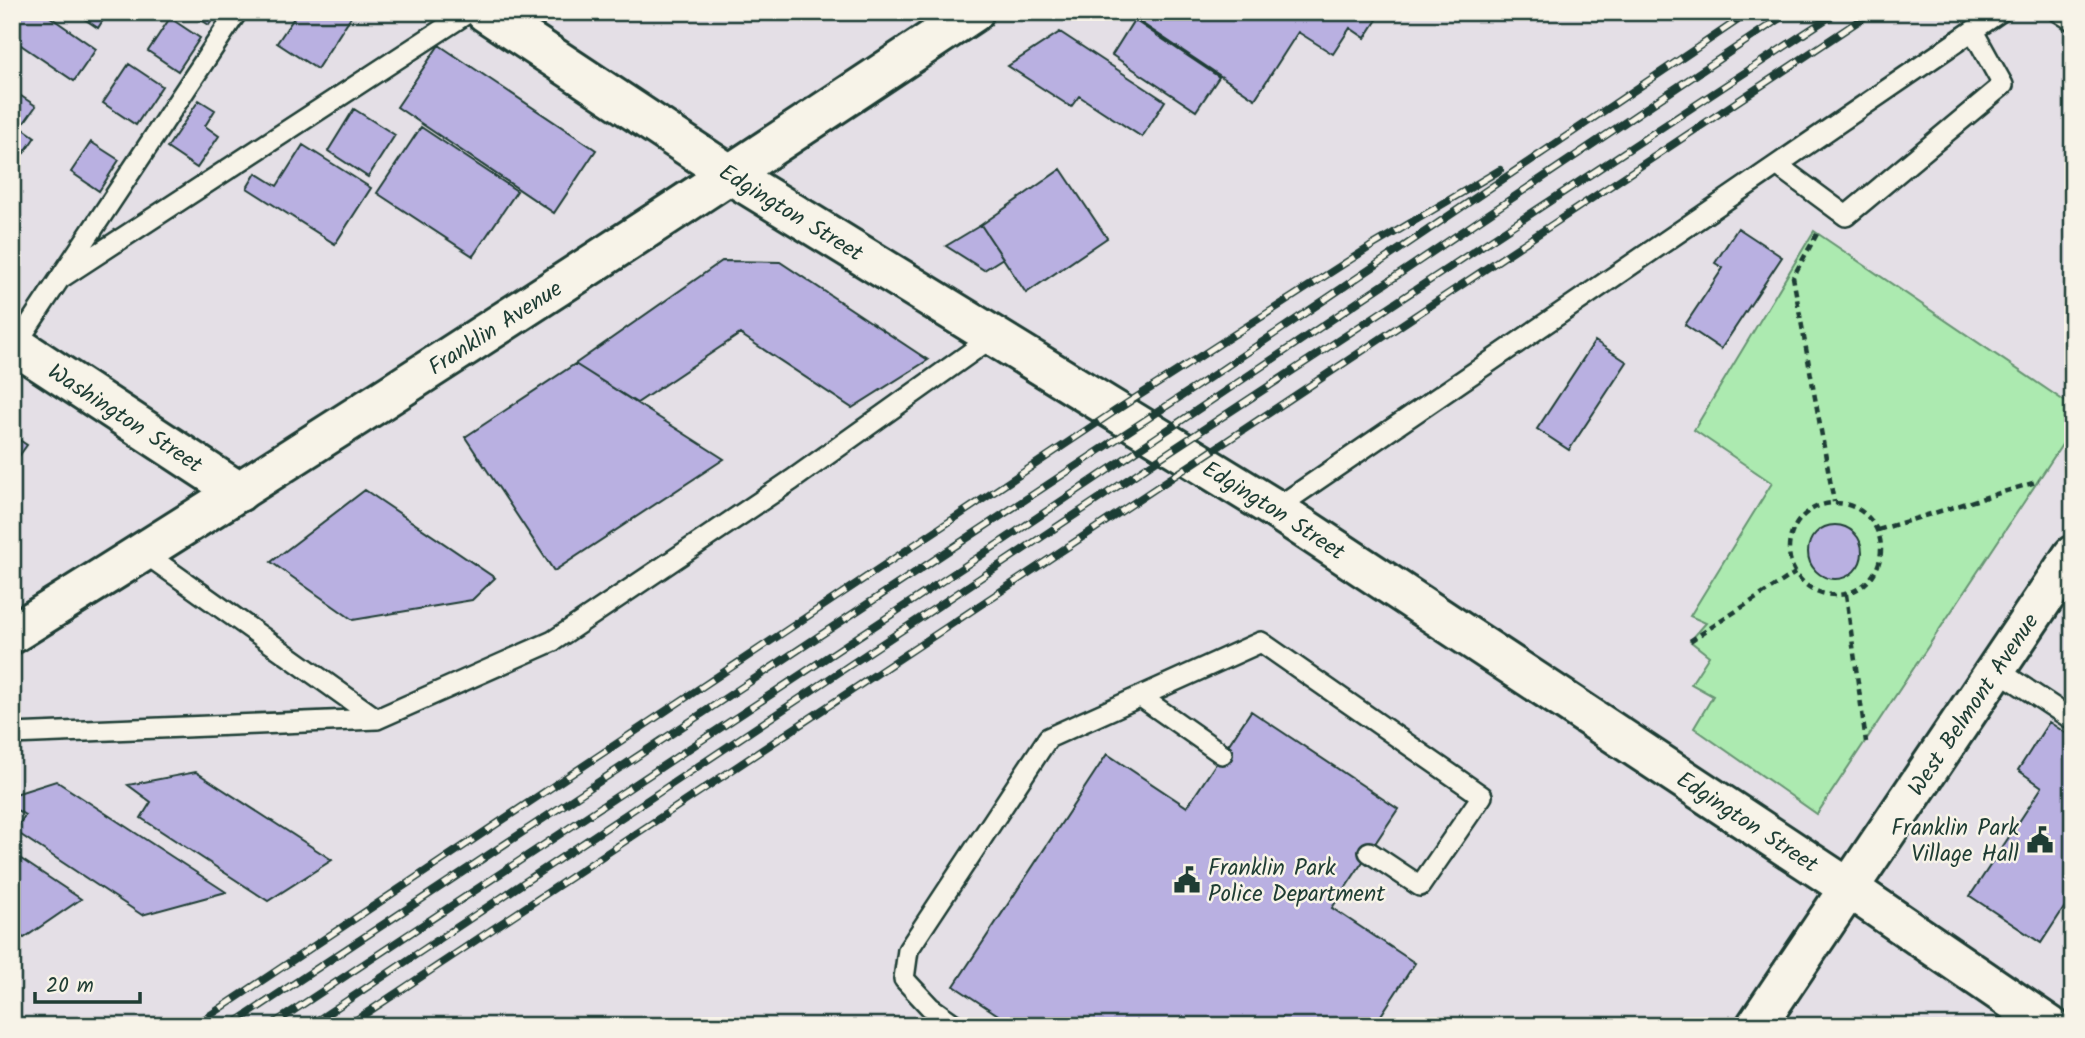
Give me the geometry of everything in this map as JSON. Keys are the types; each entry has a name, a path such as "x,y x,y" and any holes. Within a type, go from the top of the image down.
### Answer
{"street":[{"name":"Edgington Street","path":"485,12 731,174 1275,509 1847,887 2050,1026"},
{"name":"Franklin Avenue","path":"12,634 239,492 731,174 974,12"},
{"name":"Washington Street","path":"13,346 239,492"},
{"name":"West Belmont Avenue","path":"1756,1026 1847,887 2073,555"}],"lane":[{"path":"13,346 237,12"},
{"path":"61,278 469,12"},
{"path":"1275,509 2000,12"},
{"path":"2059,12 2073,21"},
{"path":"1777,165 1846,216 2003,85 1973,31"},
{"path":"12,734 377,719 553,641 792,480 994,336"},
{"path":"143,552 377,719"},
{"path":"957,1026 930,1007 904,979 908,950 1048,738 1261,642 1482,796 1420,886 1369,852"},
{"path":"1996,669 2073,720"},
{"path":"1141,696 1222,754"}],"path":[{"path":"1817,234 1793,277 1833,502"},
{"path":"1878,530 2039,481"},
{"path":"1833,502 1852,505 1863,512 1878,530 1882,552 1878,568 1869,582 1846,594 1816,592 1795,573 1789,555 1793,530 1808,512 1833,502"},
{"path":"1690,641 1795,573"},
{"path":"1846,594 1866,742"}],"green space":[{"path":"1814,231 2073,407 2073,428 1817,814 1694,728 1713,696 1691,684 1709,656 1690,641 1706,623 1690,616 1772,483 1694,430"}],"building":[{"path":"12,12 43,12 96,49 74,81 12,39"},
{"path":"74,12 108,12 98,28"},
{"path":"189,12 218,12 209,25"},
{"path":"298,12 354,12 317,69 277,43"},
{"path":"1125,12 1382,12 1365,38 1350,28 1333,54 1298,32 1255,99"},
{"path":"170,18 200,38 178,71 148,51"},
{"path":"1134,20 1219,77 1196,111 1112,55"},
{"path":"1060,32 1165,101 1142,137 1079,96 1071,107 1008,66"},
{"path":"439,45 596,150 554,213 397,107"},
{"path":"129,64 162,86 136,125 103,103"},
{"path":"12,90 36,106 21,127 35,137 24,153 12,145"},
{"path":"199,100 215,110 205,126 219,136 197,168 167,148"},
{"path":"354,109 395,135 368,177 328,151"},
{"path":"421,127 517,191 473,256 377,193"},
{"path":"91,142 119,160 99,191 71,172"},
{"path":"303,145 371,188 335,244 247,188 256,173 277,186"},
{"path":"1061,169 1107,238 1026,293 981,225"},
{"path":"981,225 1003,258 984,270 946,246"},
{"path":"1738,228 1782,257 1721,349 1685,325 1723,268 1715,263"},
{"path":"722,261 780,262 928,360 852,408 740,334 637,403 575,364"},
{"path":"1595,341 1627,362 1569,450 1537,429"},
{"path":"575,364 724,459 554,571 465,437"},
{"path":"12,435 27,445 12,466"},
{"path":"365,490 495,578 472,600 353,620 271,562"},
{"path":"1835,525 1854,533 1862,552 1854,571 1835,579 1816,571 1808,552 1816,533"},
{"name":"Franklin Park Police Department","path":"1251,711 1398,809 1332,908 1415,963 1374,1026 1260,1026 1256,1023 1254,1026 1015,1026 954,986 1107,754 1187,807"},
{"name":"Franklin Park Village Hall","path":"2049,722 2073,738 2073,894 2041,943 1970,896 2042,787 2018,770"},
{"path":"196,772 332,860 268,901 141,818 151,802 128,785"},
{"path":"56,781 226,892 142,915 15,831 25,815 12,807 12,795"},
{"path":"12,853 81,899 24,938 12,930"}],"railway":[{"path":"230,1026 1221,370 1750,12"},
{"path":"270,1026 980,556 1789,12"},
{"path":"309,1026 1175,448 1837,12"},
{"path":"347,1026 1872,12"},
{"path":"194,1026 1115,411 1370,247 1500,170"}],"place":[{"name":"Franklin Park Village Hall","path":"2040,840"},
{"name":"Franklin Park Police Department","path":"1187,880"}]}
